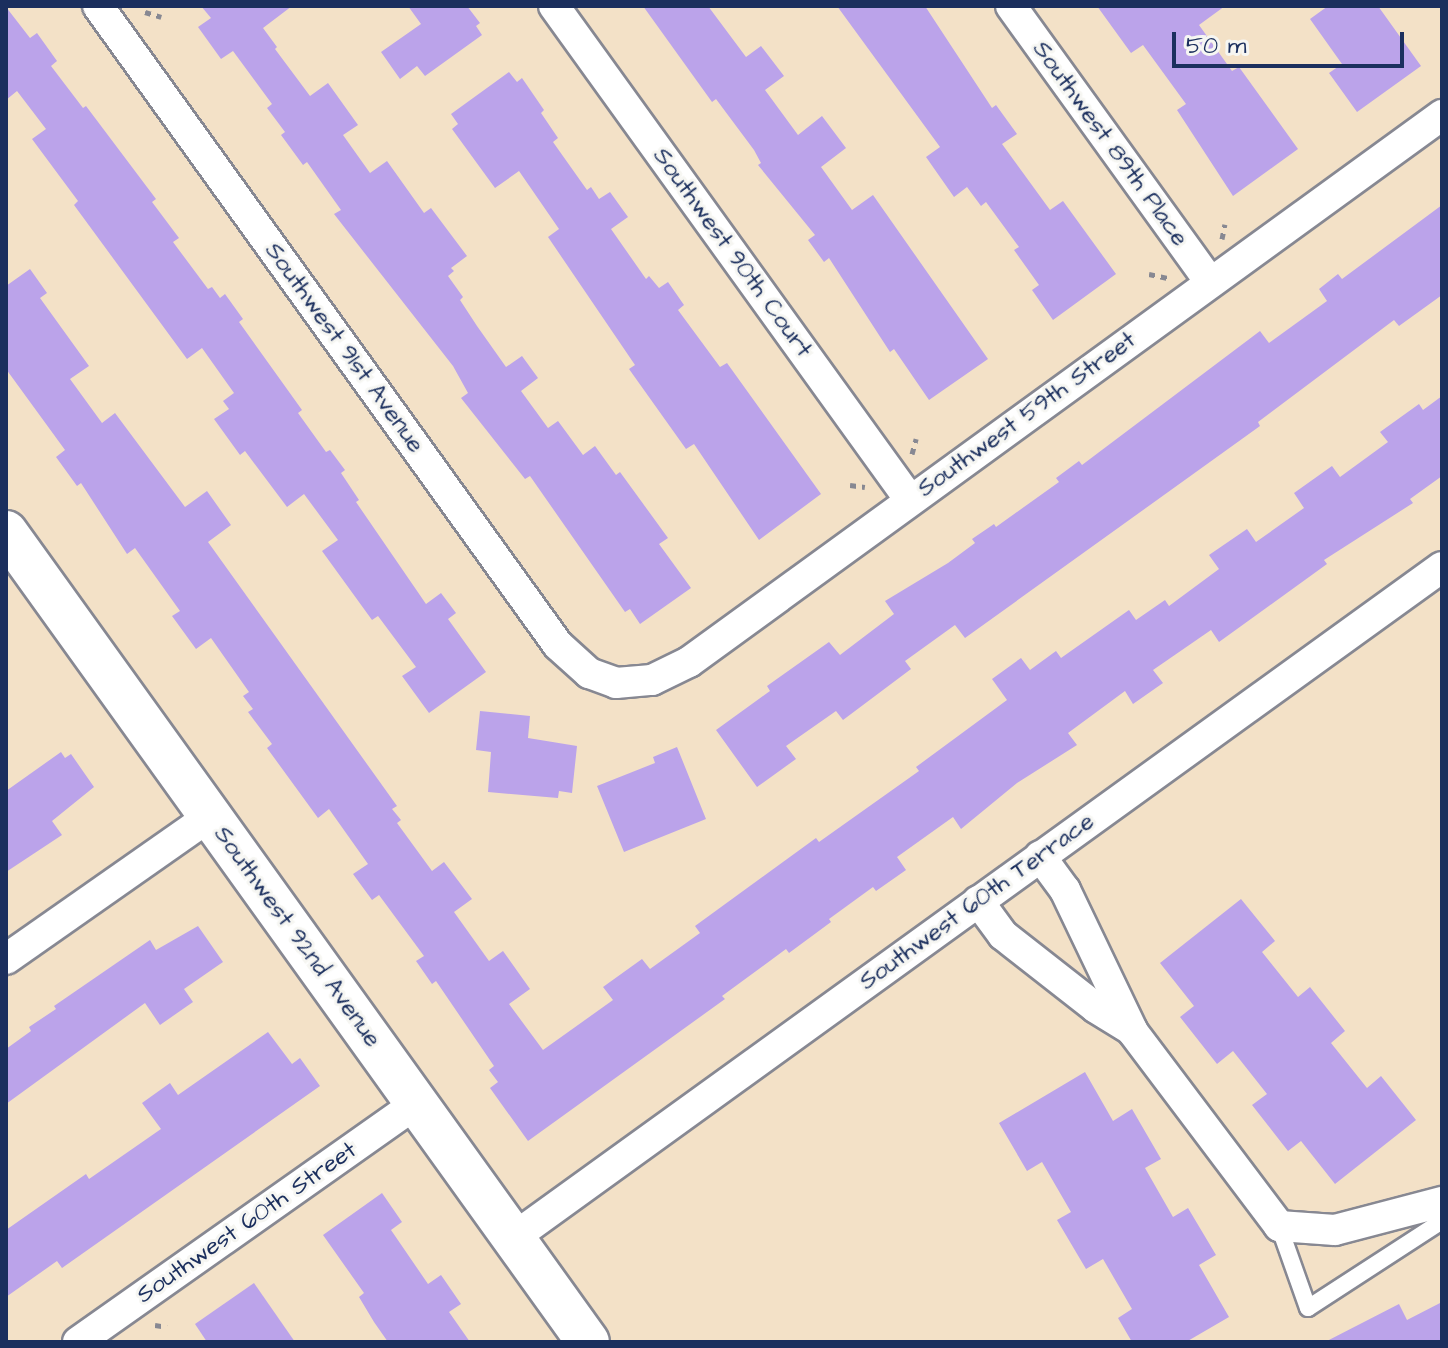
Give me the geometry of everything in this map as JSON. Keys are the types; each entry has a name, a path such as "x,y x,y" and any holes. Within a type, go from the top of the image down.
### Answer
{"street":[{"name":"Southwest 90th Court","path":"554,6 910,500"},
{"name":"Southwest 89th Place","path":"1011,6 1209,281"},
{"name":"Southwest 91st Avenue","path":"101,7 558,645 577,665 601,679"},
{"name":"Southwest 59th Street","path":"601,679 634,683 671,673 1442,115"},
{"name":"Southwest 92nd Avenue","path":"6,532 588,1342"},
{"name":"Southwest 60th Terrace","path":"513,1238 1442,567"},
{"path":"6,959 210,816"},
{"path":"1040,856 1065,890 1133,1032 1279,1226 1335,1230 1442,1202"},
{"path":"978,901 1003,935 1096,1008 1133,1032"},
{"name":"Southwest 60th Street","path":"78,1342 114,1332 416,1104"}],"lane":[{"path":"1279,1226 1308,1308 1442,1221"}],"path":[{"path":"145,12 161,17"},
{"path":"1222,240 1225,224"},
{"path":"1149,274 1168,278"},
{"path":"912,455 916,439"},
{"path":"850,485 867,487"},
{"path":"154,1324 167,1327"}],"building":[{"path":"201,6 292,6 263,28 277,47 275,49 310,96 328,83 358,125 343,135 370,173 387,161 424,213 431,208 467,256 451,268 454,271 448,276 463,297 460,300 506,367 522,356 538,378 521,391 548,428 558,421 583,455 595,446 616,475 620,472 668,538 659,544 691,588 640,624 630,609 625,612 530,476 525,479 461,398 468,393 453,366 334,214 341,210 307,162 303,165 281,135 285,132 267,108 272,104 233,51 221,59 198,27 211,18"},
{"path":"408,6 467,6 480,23 476,26 482,35 425,76 417,66 400,79 381,52 421,24"},
{"path":"643,6 708,6 746,57 761,46 784,76 765,90 798,135 822,116 846,148 821,167 852,210 873,195 988,359 929,400 894,349 890,352 829,258 824,262 808,240 815,235 758,165 761,163 754,150 716,99 712,102"},
{"path":"837,6 925,6 992,108 996,105 1017,134 1002,144 1050,210 1063,201 1116,274 1053,320 1032,290 1039,285 1014,250 1019,247 986,202 981,206 967,187 954,197 926,157 940,147"},
{"path":"1097,6 1225,6 1199,25 1232,71 1239,67 1298,149 1233,196 1177,110 1186,104 1143,45 1131,53"},
{"path":"1328,6 1378,6 1421,66 1357,112 1329,73 1342,64 1310,19"},
{"path":"6,7 30,38 37,33 57,61 51,66 83,108 86,106 156,199 152,202 179,238 173,242 208,289 212,287 220,298 225,294 243,319 239,322 302,410 298,413 326,452 330,450 345,470 341,473 359,500 356,502 426,604 441,593 456,613 448,619 486,672 429,713 402,676 416,667 378,616 372,620 322,551 338,540 304,494 287,507 245,451 240,455 214,419 229,409 223,401 234,393 202,348 187,359 74,205 78,201 32,139 46,129 17,91 6,100"},
{"path":"509,72 517,82 522,78 544,110 541,113 558,138 553,142 587,190 591,187 599,199 610,192 628,217 611,229 646,279 649,276 659,288 668,282 684,305 678,310 720,367 727,363 821,494 759,540 694,444 686,449 629,369 635,365 548,237 559,229 519,171 495,188 452,129 458,124 451,114"},
{"path":"1442,205 1442,295 1399,326 1394,320 1258,422 1260,426 965,638 955,625 905,661 911,669 843,720 836,711 786,746 796,759 757,787 716,730 770,691 767,686 829,642 840,655 894,614 885,601 948,563 975,543 972,539 994,524 996,527 1059,482 1056,478 1079,461 1082,465 1260,331 1269,343 1327,301 1319,289 1338,274 1342,279"},
{"path":"30,269 47,293 40,298 89,366 70,379 102,423 115,413 185,507 207,491 231,525 208,542 397,806 392,809 401,820 397,823 432,871 444,862 472,899 454,912 489,961 503,951 530,989 509,1004 543,1050 613,1000 603,987 642,959 650,969 700,933 695,926 816,838 819,842 919,771 916,767 1007,700 992,679 1021,658 1030,670 1056,651 1061,658 1129,610 1136,620 1165,600 1169,606 1219,569 1209,555 1247,529 1256,542 1304,508 1294,493 1332,466 1340,477 1388,442 1380,432 1419,404 1423,410 1442,396 1442,476 1410,499 1413,503 1324,560 1327,564 1219,642 1211,630 1153,670 1163,683 1133,704 1125,691 1068,733 1077,745 1017,783 961,829 953,817 897,857 906,870 876,891 873,887 789,953 786,949 722,996 725,999 528,1141 490,1088 498,1082 489,1070 494,1066 436,981 432,984 416,961 424,956 379,895 372,900 353,874 368,864 329,809 318,818 267,748 272,744 248,712 253,709 243,696 249,692 211,638 196,649 172,616 180,611 135,548 127,554 81,483 77,486 56,457 65,450 6,369 6,286"},
{"path":"480,711 530,716 528,738 577,746 572,793 559,791 558,798 488,792 491,752 476,750"},
{"path":"677,747 706,819 624,852 597,786 655,763 653,757"},
{"path":"61,752 65,758 71,754 94,787 52,821 62,835 6,872 6,791"},
{"path":"1241,899 1275,941 1262,952 1298,997 1310,987 1345,1031 1331,1043 1367,1088 1381,1076 1416,1120 1335,1184 1301,1141 1288,1151 1252,1105 1267,1094 1233,1051 1217,1064 1180,1017 1194,1006 1160,963"},
{"path":"198,926 223,962 184,989 193,1002 160,1025 145,1003 6,1104 6,1049 31,1031 29,1027 56,1009 54,1006 150,940 156,950"},
{"path":"268,1032 292,1064 300,1058 320,1086 62,1268 57,1261 6,1297 6,1230 86,1174 89,1179 161,1129 142,1103 170,1083 178,1095"},
{"path":"1085,1072 1113,1121 1132,1109 1161,1159 1145,1168 1173,1217 1188,1208 1216,1255 1199,1265 1229,1317 1186,1342 1132,1342 1118,1318 1132,1309 1103,1259 1086,1269 1057,1220 1071,1212 1042,1162 1027,1171 999,1123"},
{"path":"382,1193 402,1222 391,1230 428,1284 441,1275 461,1304 449,1312 470,1342 388,1342 359,1297 364,1293 323,1235"},
{"path":"254,1283 295,1342 207,1342 195,1324"},
{"path":"1442,1302 1442,1342 1325,1342 1399,1304 1407,1320"}]}
